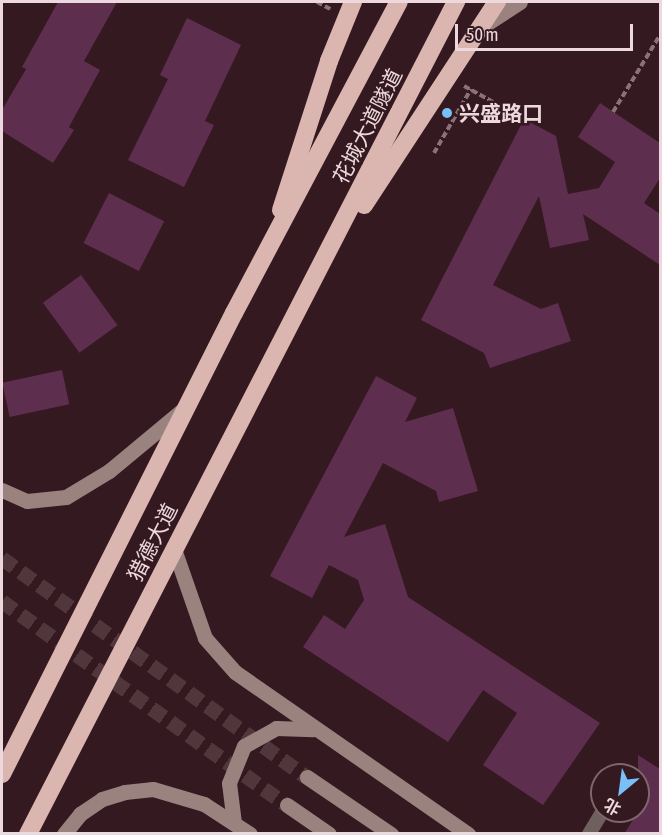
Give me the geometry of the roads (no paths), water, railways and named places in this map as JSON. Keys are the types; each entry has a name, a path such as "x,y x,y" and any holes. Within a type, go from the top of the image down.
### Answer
{"highway":[{"path":"269,249 299,147 352,2"},
{"name":"花城大道隧道","path":"269,249 399,2"},
{"name":"花城大道隧道","path":"319,272 456,2"},
{"path":"319,272 497,2"},
{"name":"猎德大道","path":"2,774 186,407 269,249"},
{"name":"猎德大道","path":"28,834 319,272"}],"main road":[{"path":"483,26 520,2"},
{"path":"2,490 27,501 66,498 109,471 186,407"},
{"path":"174,549 206,638 218,656 235,672 468,834"},
{"path":"234,823 229,783 244,746 276,728 316,729"},
{"path":"307,777 391,834"},
{"path":"63,834 80,814 102,799 125,792 153,789 204,804 250,834"},
{"path":"287,805 328,834"}],"tunnel":[{"path":"2,558 307,777"},
{"path":"2,601 287,805"}],"place":[{"name":"兴盛路口","path":"447,113"}]}
